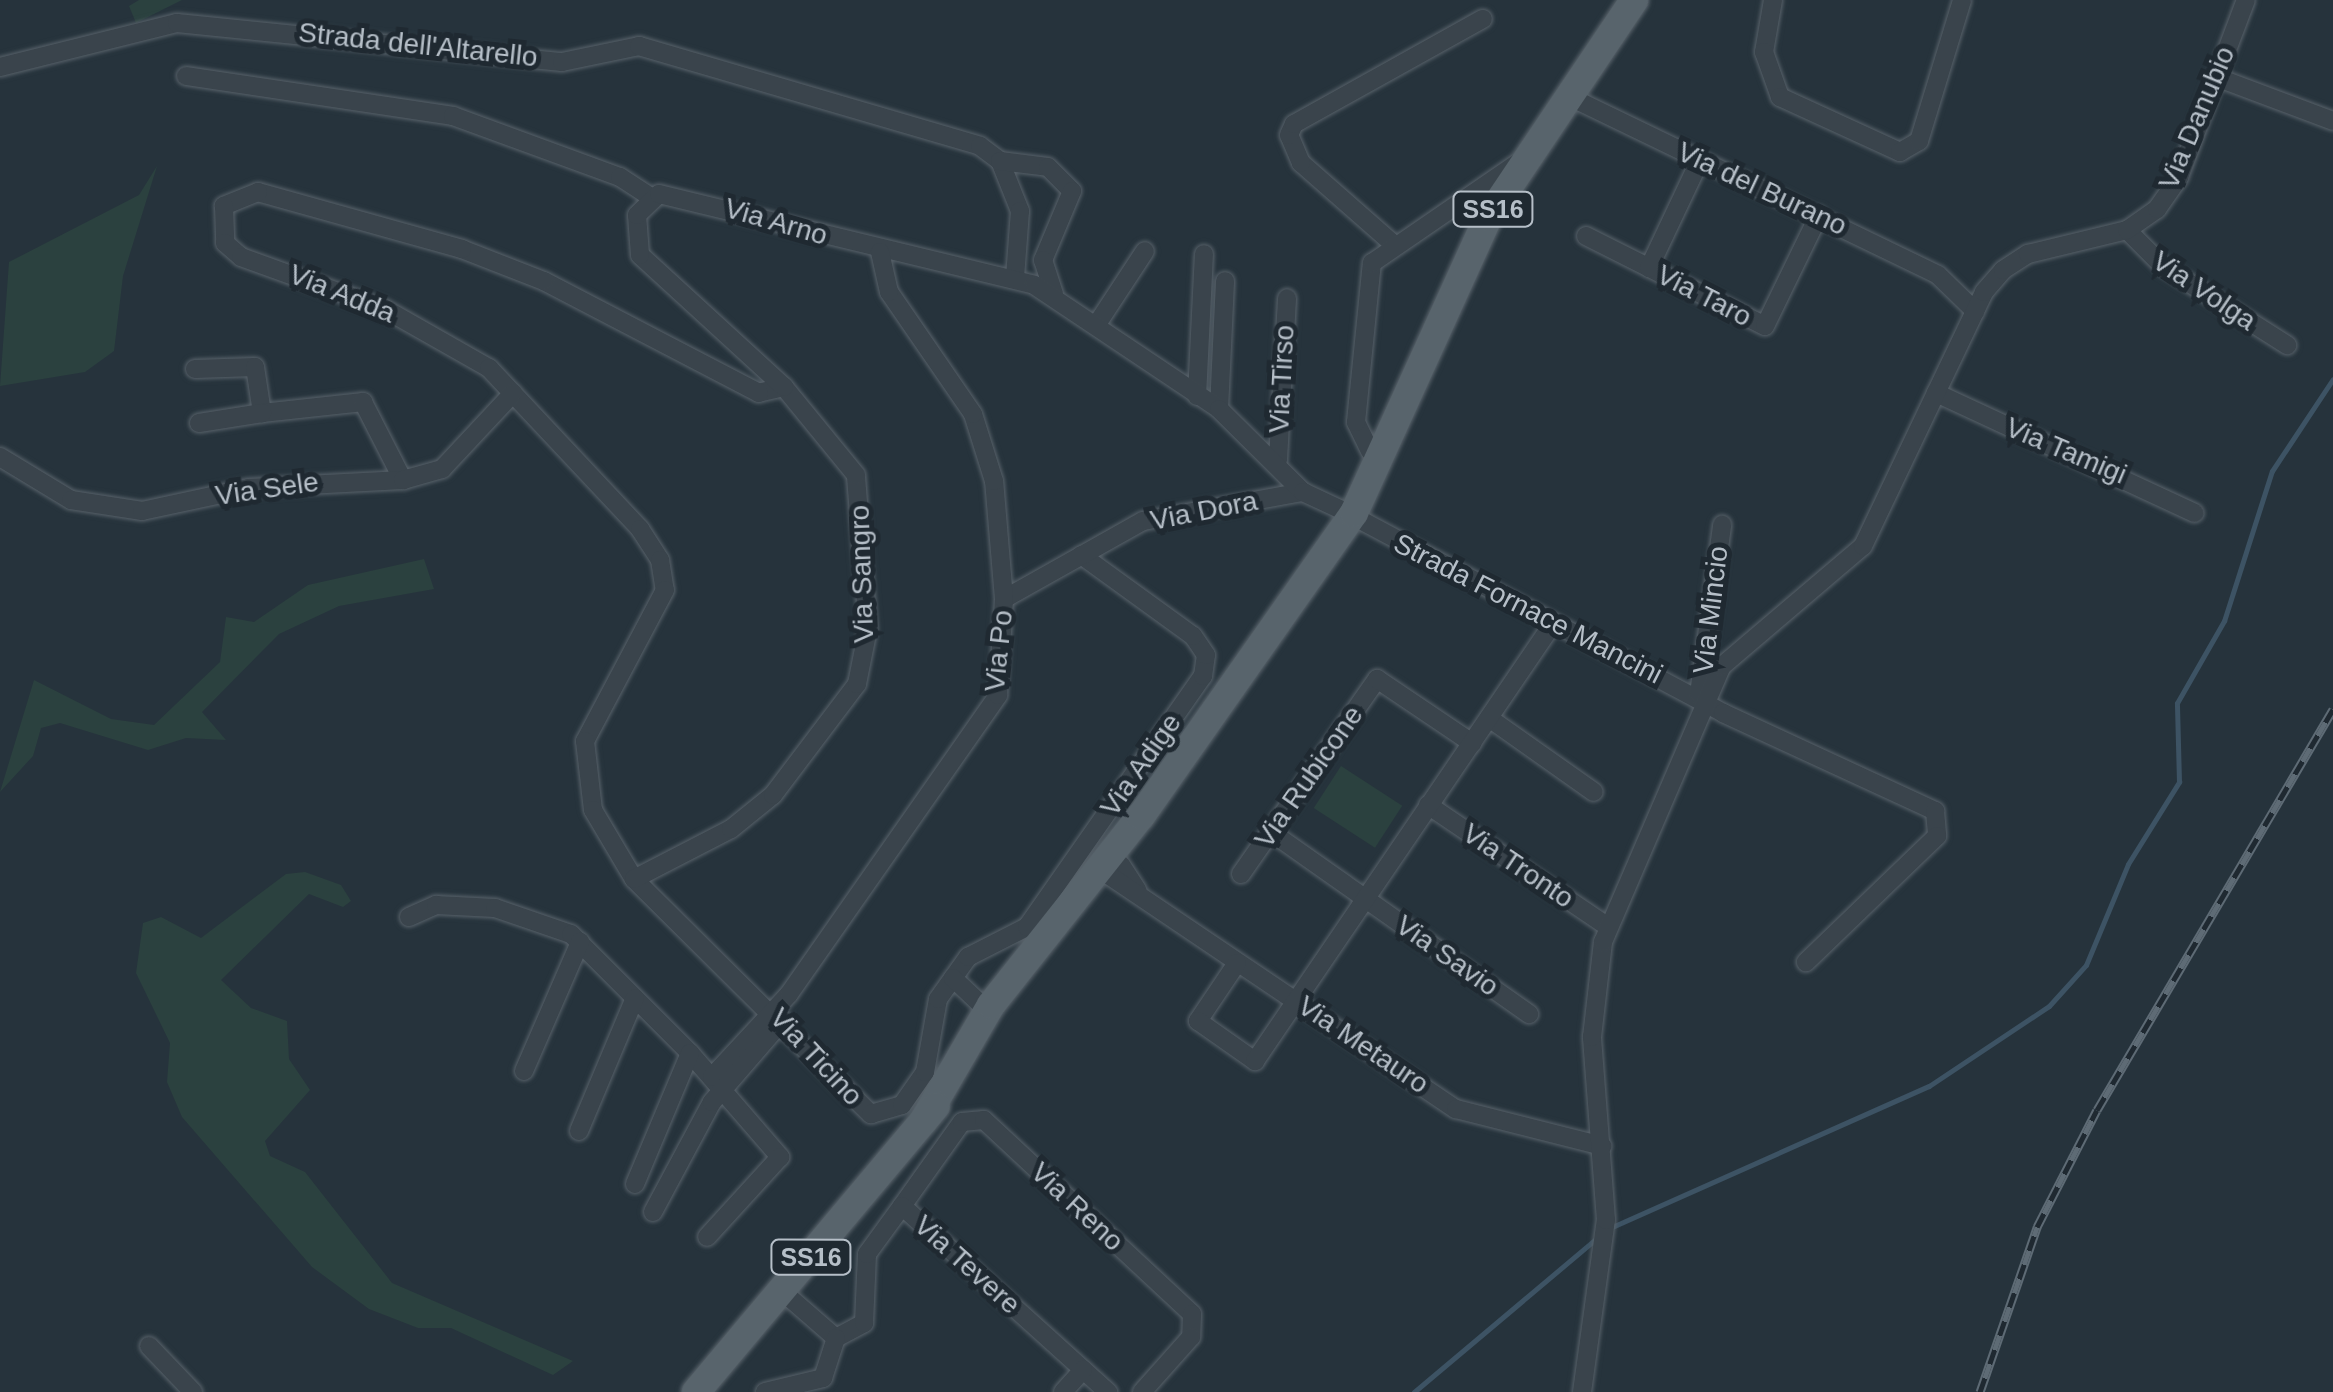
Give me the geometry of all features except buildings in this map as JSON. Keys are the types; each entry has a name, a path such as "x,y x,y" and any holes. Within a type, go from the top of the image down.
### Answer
{"main road":[{"name":"SS16","path":"696,1392 924,1120 994,1007 1111,866 1141,816 1308,574 1346,508 1519,162 1634,0"}],"street":[{"path":"1773,0 1764,52 1790,105 1905,152 1919,141 1962,0"},
{"name":"Via Danubio","path":"2127,230 2179,177 2246,0"},
{"path":"1391,242 1301,162 1289,135 1294,124 1483,20"},
{"name":"Strada dell'Altarello","path":"0,66 177,22 562,62 639,46 980,146 1000,161 1048,167 1072,191 1044,260 1054,294"},
{"name":"Via Arno","path":"186,76 452,116 620,177 652,198 676,194 880,252 1015,278 1054,294 1219,409 1278,460 1307,494"},
{"path":"2216,76 2333,121"},
{"name":"Via del Burano","path":"1566,95 1820,214 1955,287"},
{"path":"1648,268 1700,160"},
{"path":"1000,161 1020,211 1015,278"},
{"path":"1376,444 1356,422 1364,286 1391,242 1519,162"},
{"name":"Via Adda","path":"634,879 593,810 585,740 656,619 660,560 512,394 456,345 403,318 241,258 224,243 224,206 258,192 462,249 544,280 759,393 784,387"},
{"name":"Via Sangro","path":"634,879 731,829 773,795 820,740 864,659 856,475 784,387 640,255 636,215 652,198"},
{"name":"Via Taro","path":"1586,236 1765,326 1820,214"},
{"path":"1582,1392 1606,1220 1592,1037 1608,926 1702,698 1743,640 1848,566 1902,464 1984,292 2028,254 2127,230"},
{"name":"Via Volga","path":"2127,230 2164,267 2287,345"},
{"path":"1097,324 1145,251"},
{"name":"Via Po","path":"653,1212 717,1082 778,1015 983,725 998,695 1004,600 994,480 973,414 888,292 880,252"},
{"path":"1198,396 1204,254"},
{"path":"1219,409 1225,281"},
{"path":"1955,287 1984,292"},
{"path":"1955,287 1975,311"},
{"name":"Via Tirso","path":"1278,460 1286,298"},
{"path":"195,369 255,367 262,413"},
{"name":"Via Tamigi","path":"1936,393 2195,513"},
{"name":"Via Sele","path":"0,457 71,500 142,511 249,488 403,480 442,470 512,394"},
{"path":"198,423 363,402 403,480"},
{"path":"1307,494 1346,508"},
{"name":"Via Dora","path":"1004,600 1143,521 1307,494"},
{"name":"Strada Fornace Mancini","path":"1346,508 1552,625 1942,822 1806,962"},
{"name":"Via Mincio","path":"1702,698 1722,525"},
{"name":"Via Adige","path":"953,978 968,957 1027,928 1203,676 1206,655 1194,636 1081,555"},
{"path":"1236,963 1198,1021 1255,1061 1552,625"},
{"name":"Via Rubicone","path":"1241,874 1377,679 1472,743"},
{"path":"1489,718 1594,792"},
{"name":"Via Tronto","path":"1428,805 1608,926"},
{"name":"Via Savio","path":"1271,832 1529,1014"},
{"name":"Via Metauro","path":"1111,866 1144,899 1469,1116 1602,1146"},
{"name":"Via Ticino","path":"634,879 778,1015 856,1106 886,1114 925,1072 938,1000 953,978"},
{"path":"409,917 436,905 495,908 580,942 690,1053 780,1158 708,1237"},
{"path":"524,1071 580,942"},
{"path":"953,978 994,1007"},
{"path":"578,1132 635,998"},
{"path":"635,1184 690,1053"},
{"name":"Via Reno","path":"902,1206 962,1122 984,1120 1192,1314 1191,1337 1142,1392"},
{"name":"Via Tevere","path":"836,1338 864,1323 867,1254 902,1206 1108,1392"},
{"path":"765,1392 823,1378 836,1338 783,1292"},
{"path":"149,1346 193,1392"},
{"path":"1063,1392 1083,1370"}],"green space":[{"path":"139,0 182,0 136,23 129,6"},
{"path":"157,166 123,276 114,351 85,372 0,386 9,262 139,195"},
{"path":"424,559 434,589 339,606 279,634 202,712 226,740 186,738 148,750 60,723 41,728 33,756 0,792 34,680 111,719 154,725 220,662 226,617 254,622 308,585"},
{"path":"1341,766 1402,806 1375,848 1314,808"},
{"path":"305,872 341,885 351,901 343,907 309,894 221,980 251,1008 287,1021 289,1059 310,1090 265,1141 270,1156 305,1172 392,1283 573,1361 553,1375 451,1328 418,1328 369,1309 312,1267 182,1117 167,1082 170,1043 136,973 143,923 161,917 201,938 286,874"}],"waterway":[{"path":"1612,1227 1929,1086 2049,1006 2086,965 2128,864 2179,782 2177,703 2224,621 2272,471 2333,379"},
{"path":"1414,1392 1599,1236"}],"railway":[{"path":"1980,1392 2037,1227 2097,1110 2333,709"}]}
